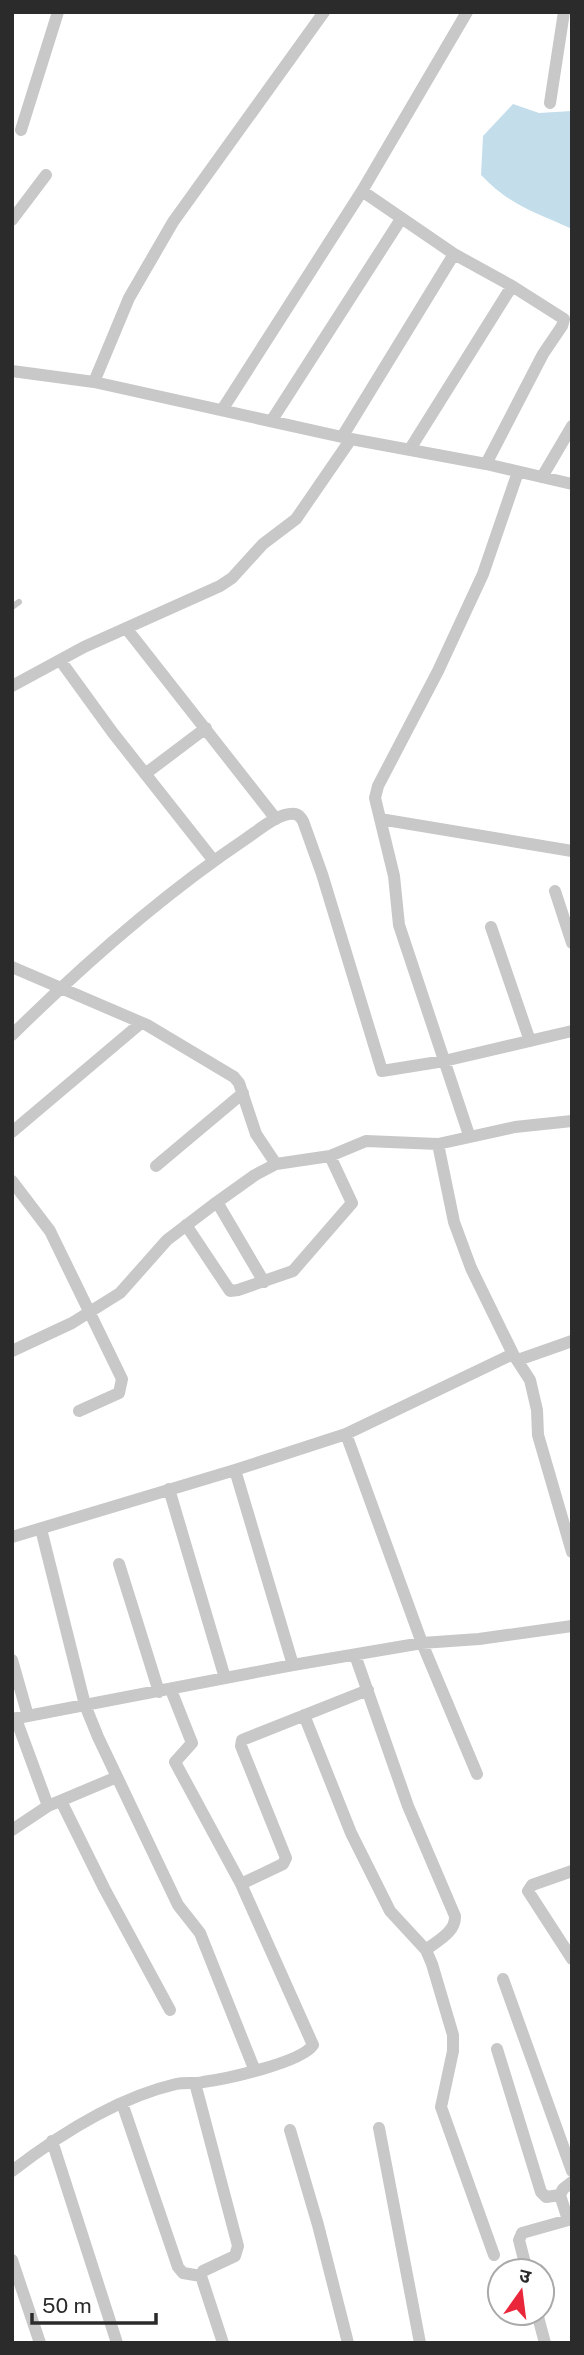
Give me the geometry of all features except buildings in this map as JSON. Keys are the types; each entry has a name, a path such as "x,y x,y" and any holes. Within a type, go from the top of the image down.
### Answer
{"street":[{"path":"21,130 58,12"},
{"path":"94,382 129,298 173,222 324,12"},
{"path":"222,410 362,191 467,12"},
{"path":"550,103 564,12"},
{"path":"12,220 46,175"},
{"path":"362,191 454,254 562,317 564,322 543,354 486,464"},
{"path":"271,420 401,219"},
{"path":"12,686 126,628 220,586 232,578 263,544 303,511 454,254"},
{"path":"410,449 512,286"},
{"path":"12,371 94,382 572,484"},
{"path":"542,477 572,426"},
{"path":"469,1135 399,925 394,876 375,798 378,786 439,671 483,574 518,472"},
{"path":"126,628 276,819"},
{"path":"60,660 214,861"},
{"path":"145,774 206,728"},
{"path":"12,1035 61,987 138,919 214,861 276,819 294,814 303,821 322,874 380,1068 388,1071 444,1061 572,1031"},
{"path":"380,819 572,851"},
{"path":"555,891 572,943"},
{"path":"491,927 530,1041"},
{"path":"12,967 141,1023 234,1077 243,1093 256,1134 276,1164"},
{"path":"12,1132 141,1023"},
{"path":"156,1166 243,1093"},
{"path":"12,1351 90,1313 128,1287 167,1240 217,1202 276,1164 330,1156 366,1141 438,1144 469,1135 515,1127 572,1121"},
{"path":"438,1144 458,1233 471,1268 515,1357 530,1380 535,1395 538,1434 572,1552"},
{"path":"186,1225 230,1291 293,1271 351,1206 351,1200 330,1156"},
{"path":"12,1181 50,1231 122,1379 119,1393 79,1410"},
{"path":"217,1202 264,1282"},
{"path":"12,1536 235,1471 346,1434 515,1357 572,1341"},
{"path":"346,1434 422,1643 477,1774"},
{"path":"235,1471 293,1665"},
{"path":"169,1489 225,1678"},
{"path":"41,1529 85,1705 178,1905 200,1933 255,2071"},
{"path":"12,2171 52,2141 122,2103 176,2084 255,2071 307,2052 311,2049 313,2040 242,1884 175,1761 192,1743 165,1691 119,1564"},
{"path":"19,1718 422,1643 479,1639 572,1626"},
{"path":"355,1655 408,1806 455,1916 456,1923 452,1929 426,1950"},
{"path":"12,1660 19,1718 48,1806"},
{"path":"242,1884 283,1864 286,1858 242,1740 368,1690"},
{"path":"304,1715 351,1833 390,1911 426,1950 453,2035 453,2051 442,2107 494,2255"},
{"path":"12,1829 48,1806 117,1777"},
{"path":"61,1801 104,1888 170,2010"},
{"path":"572,1871 532,1885 528,1891 572,1959"},
{"path":"503,1979 572,2171"},
{"path":"497,2049 541,2192 546,2197 560,2195"},
{"path":"195,2083 239,2251 235,2256 203,2270 201,2276 223,2343"},
{"path":"122,2103 178,2267 183,2273 201,2276"},
{"path":"379,2128 420,2343"},
{"path":"290,2130 348,2343"},
{"path":"52,2141 117,2343"},
{"path":"523,2257 519,2240 522,2233 570,2219 560,2195 572,2182"},
{"path":"12,2260 40,2343"}],"lane":[{"path":"12,607 19,602"}],"water":[{"path":"513,104 539,113 572,111 572,229 513,201 481,175 483,136"}]}
